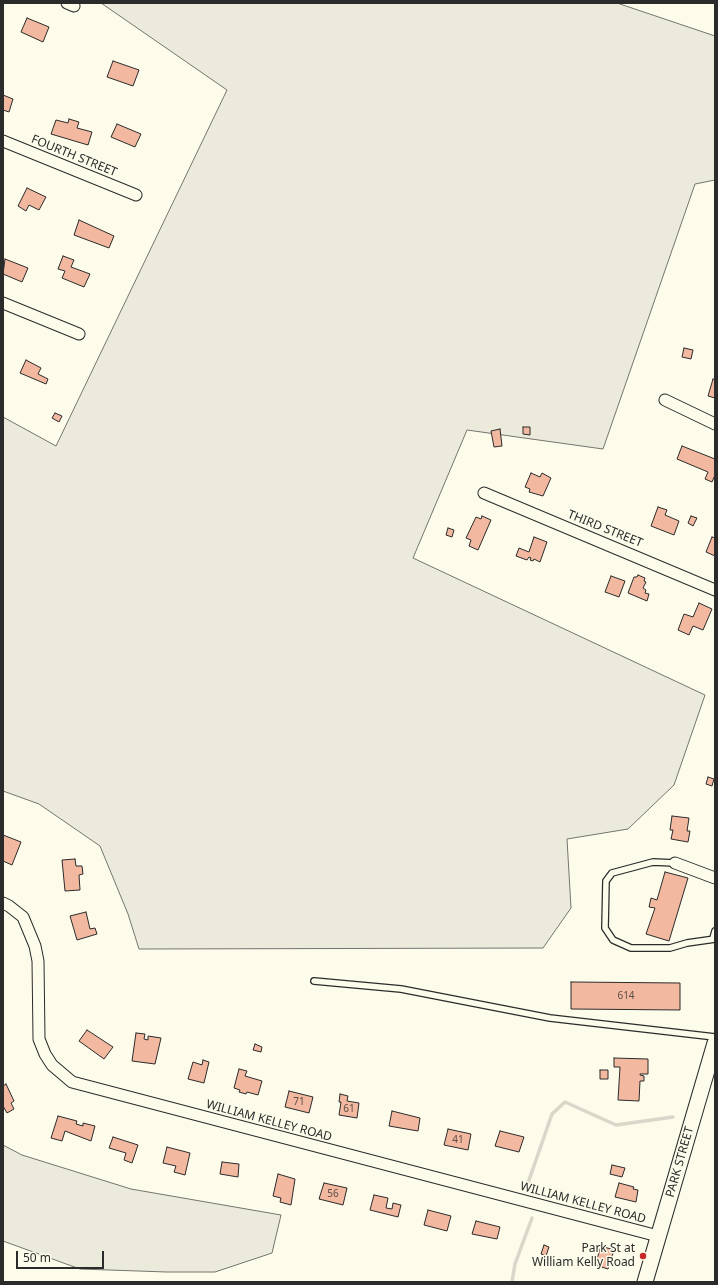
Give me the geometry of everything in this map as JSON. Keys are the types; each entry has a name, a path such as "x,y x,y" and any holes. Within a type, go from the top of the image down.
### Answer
{"main road":[{"name":"PARK STREET","path":"645,1282 715,1043"}],"street":[{"name":"FOURTH STREET","path":"3,141 136,195"},
{"path":"3,303 79,334"},
{"path":"665,400 715,424"},
{"name":"THIRD STREET","path":"484,494 715,590"},
{"path":"675,863 715,878"},
{"name":"WILLIAM KELLEY ROAD","path":"3,903 23,917 35,946 38,961 39,1039 45,1054 52,1065 72,1082 658,1236"}],"lane":[{"path":"675,863 653,862 612,873 606,881 605,928 613,940 631,948 670,948 714,939 715,932"},
{"path":"314,981 401,989 550,1018 715,1037"}],"shaded area":[{"path":"101,3 617,3 715,36 715,180 695,184 603,449 467,430 413,558 705,695 674,785 628,829 567,839 571,908 543,948 139,949 128,914 100,846 39,804 3,791 3,417 56,446 227,90"},
{"path":"3,1145 22,1155 131,1189 281,1215 272,1253 215,1272 80,1269 3,1241"}],"building":[{"path":"27,18 49,27 43,42 21,32"},
{"path":"113,61 139,70 133,86 107,77"},
{"path":"3,95 13,99 9,112 3,110"},
{"path":"69,119 79,122 77,128 92,132 88,145 51,134 56,120 68,123"},
{"path":"117,124 141,134 135,147 111,137"},
{"path":"27,188 46,197 39,210 29,205 26,211 18,206"},
{"path":"79,220 114,236 109,248 74,235"},
{"path":"63,256 74,260 71,267 90,274 84,287 62,278 65,271 58,269"},
{"path":"5,259 28,268 22,282 3,274"},
{"path":"684,348 693,350 691,359 682,357"},
{"path":"26,360 41,368 38,374 48,379 46,384 20,373"},
{"path":"713,379 715,380 715,398 708,396"},
{"path":"55,413 62,416 59,422 52,418"},
{"path":"523,427 530,427 530,435 523,434"},
{"path":"500,429 502,446 494,447 491,431"},
{"path":"682,446 715,459 715,475 712,482 705,479 708,472 677,459"},
{"path":"531,473 540,477 542,473 551,478 543,496 529,492 530,489 525,487"},
{"path":"658,507 667,510 665,515 679,521 674,535 651,526"},
{"path":"482,516 491,520 478,550 469,546 471,540 466,538 476,517 481,519"},
{"path":"691,516 697,518 693,526 688,523"},
{"path":"448,528 454,530 452,537 446,535"},
{"path":"534,537 547,542 540,562 534,559 533,561 530,560 531,558 529,557 527,560 516,556 519,548 529,552"},
{"path":"712,537 715,538 715,556 706,552"},
{"path":"638,575 645,578 644,581 646,582 643,588 646,590 645,593 649,594 647,601 628,593 634,577 637,577"},
{"path":"611,576 625,581 619,597 605,592"},
{"path":"699,603 712,609 703,630 693,626 689,635 678,630 684,614 693,617"},
{"path":"708,777 714,779 712,786 706,784"},
{"path":"672,816 689,818 687,831 690,831 688,842 671,839 673,830 670,830"},
{"path":"3,835 21,842 12,865 3,861"},
{"path":"75,859 76,866 82,866 83,874 79,875 80,890 65,891 62,860"},
{"path":"665,872 688,878 669,941 646,934 655,908 649,907 651,898 657,900"},
{"path":"86,912 90,929 95,928 97,934 77,940 70,916"},
{"path":"571,982 680,983 680,1010 571,1009"},
{"path":"87,1030 113,1047 104,1059 79,1041"},
{"path":"136,1033 145,1034 144,1039 148,1040 148,1036 161,1038 155,1064 132,1061"},
{"path":"255,1044 262,1047 261,1052 253,1050"},
{"path":"614,1058 648,1059 648,1074 640,1074 644,1076 644,1081 640,1081 639,1101 618,1100 620,1067 614,1067"},
{"path":"203,1060 209,1062 204,1083 188,1079 193,1062 202,1065"},
{"path":"239,1069 247,1071 245,1076 262,1081 258,1095 247,1092 246,1094 239,1092 240,1090 234,1088"},
{"path":"600,1070 608,1070 608,1079 600,1079"},
{"path":"6,1084 14,1101 11,1103 14,1109 7,1113 3,1106 3,1086"},
{"path":"289,1091 313,1097 309,1113 285,1107"},
{"path":"340,1094 348,1096 347,1101 359,1103 357,1118 339,1115 341,1102 339,1102"},
{"path":"392,1111 420,1118 418,1131 389,1126"},
{"path":"58,1116 77,1121 76,1124 83,1126 83,1123 95,1126 91,1141 65,1131 62,1141 51,1138"},
{"path":"448,1129 471,1134 468,1150 444,1145"},
{"path":"500,1131 524,1137 519,1152 495,1146"},
{"path":"113,1137 138,1145 132,1163 124,1160 126,1153 109,1148"},
{"path":"167,1147 190,1153 185,1175 174,1172 176,1166 163,1163"},
{"path":"222,1162 239,1164 238,1177 220,1174"},
{"path":"612,1165 625,1168 622,1177 610,1174"},
{"path":"278,1174 295,1179 291,1205 280,1202 281,1198 273,1196"},
{"path":"324,1183 347,1188 343,1205 319,1199"},
{"path":"619,1183 634,1187 633,1189 638,1190 636,1202 615,1197"},
{"path":"374,1195 388,1198 386,1208 392,1209 393,1203 401,1205 398,1217 370,1210"},
{"path":"428,1210 451,1216 447,1231 424,1225"},
{"path":"476,1221 500,1227 497,1239 472,1234"},
{"path":"544,1245 549,1247 546,1256 541,1254"},
{"path":"601,1246 614,1250 608,1269 595,1265"}],"waterway":[{"path":"528,1183 552,1114 565,1102 616,1125 673,1117"},
{"path":"512,1282 515,1264 532,1218"}],"place":[{"name":"Park St at William Kelly Road","path":"643,1256"}]}
